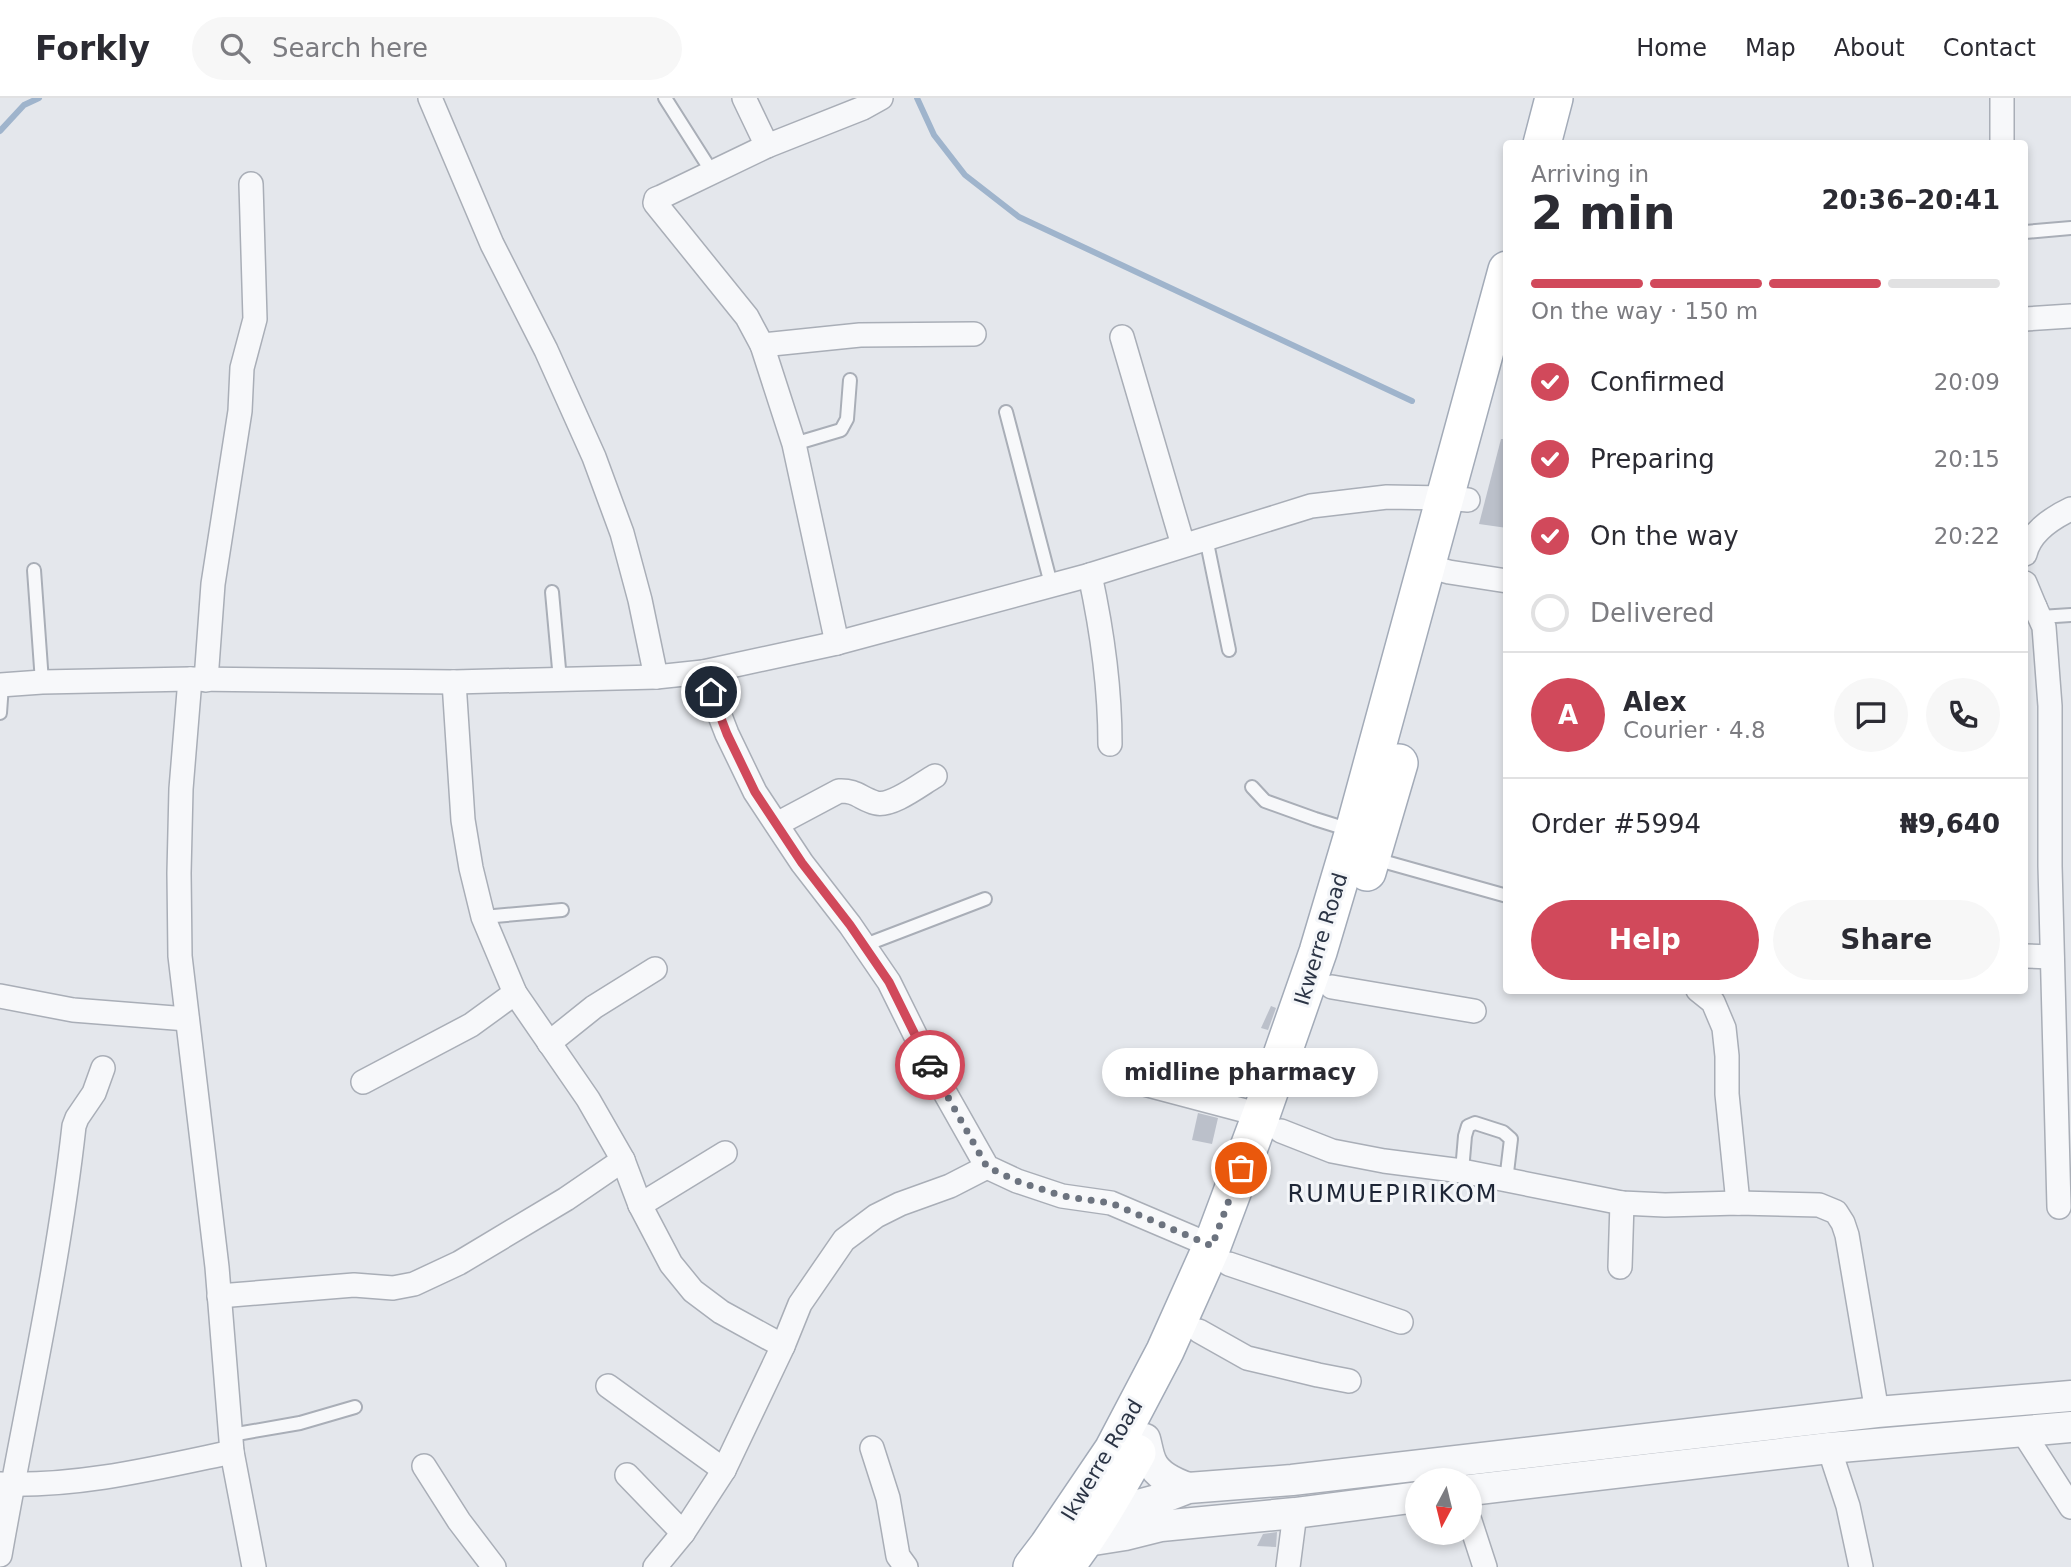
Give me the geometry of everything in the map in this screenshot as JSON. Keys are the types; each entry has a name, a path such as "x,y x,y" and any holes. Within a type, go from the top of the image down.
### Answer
{"main road":[{"path":"1543,140 1554,98"},
{"path":"1567,140 1578,98"},
{"name":"Ikwerre Road","path":"1457,499 1466,418 1503,284"},
{"name":"Ikwerre Road","path":"1129,1444 1199,1331 1221,1255 1271,1123 1332,987 1362,845 1457,499 1503,374"},
{"name":"Ikwerre Road","path":"1271,1123 1318,952 1362,845"},
{"name":"Ikwerre Road","path":"1057,1556 1106,1503 1165,1351 1221,1255"}],"street":[{"path":"430,98 492,244 546,349 594,457 622,534 640,600 656,677"},
{"path":"744,98 767,146"},
{"path":"837,643 794,444 762,345 747,317 655,202 656,199 767,146 863,108 881,98"},
{"path":"2002,98 2003,140"},
{"path":"251,184 255,319 242,368 240,411 181,789 179,873 180,956 201,1116 231,1444 254,1567"},
{"path":"2028,319 2071,316"},
{"path":"762,345 860,335 974,334"},
{"path":"1122,337 1183,545"},
{"path":"1,685 198,679 454,682 656,677 703,672 837,643 1090,575 1311,506 1387,497 1457,499"},
{"path":"2028,538 2071,509"},
{"path":"1438,569 1503,580"},
{"path":"1090,575 1099,615 1108,685 1110,744"},
{"path":"2028,593 2033,610 2044,627 2061,866 2059,969 2064,1125 2059,1207"},
{"path":"703,672 727,734 755,792 802,863 889,982 935,1075 987,1167 1017,1181 1062,1196 1111,1203 1221,1255 1401,1322"},
{"path":"454,682 463,820 471,868 483,917 515,993 588,1100 623,1160 640,1205 671,1264 693,1291 721,1312 783,1346"},
{"path":"777,824 839,791 850,790 877,803 890,803 935,776"},
{"path":"2028,957 2059,969"},
{"path":"549,1043 594,1007 655,969"},
{"path":"1332,987 1474,1011"},
{"path":"363,1082 471,1026 515,993"},
{"path":"1703,994 1713,1002 1724,1028 1727,1094 1738,1203"},
{"path":"0,996 74,1010 187,1019"},
{"path":"0,1555 6,1484 46,1321 74,1126 94,1093 103,1068"},
{"path":"1140,1083 1271,1123 1332,1150 1384,1161 1462,1171 1622,1203 1819,1205 1836,1212 1847,1235 1877,1412"},
{"path":"640,1205 725,1153"},
{"path":"219,1296 354,1285 393,1288 414,1284 460,1263 566,1199 623,1160"},
{"path":"655,1567 683,1534 724,1470 800,1304 844,1240 876,1216 950,1186 987,1167"},
{"path":"1620,1267 1622,1203"},
{"path":"1199,1331 1247,1358 1349,1381"},
{"path":"608,1386 724,1470"},
{"path":"1106,1503 1157,1500 1188,1488 1292,1480 1877,1412 2071,1396"},
{"path":"1482,1489 1829,1448 2071,1427"},
{"path":"2023,1432 2071,1507"},
{"path":"6,1484 138,1472 231,1444"},
{"path":"1129,1444 1173,1483 1188,1488"},
{"path":"872,1448 888,1498 898,1556 906,1567"},
{"path":"1829,1448 1848,1506 1861,1567"},
{"path":"424,1466 459,1521 494,1567"},
{"path":"627,1475 683,1534"},
{"path":"1057,1556 1161,1526 1295,1514 1405,1499"},
{"path":"1106,1503 1161,1526"},
{"path":"1288,1567 1295,1514"},
{"path":"1478,1545 1485,1567"}],"lane":[{"path":"665,98 712,172"},
{"path":"2028,232 2071,228"},
{"path":"794,444 841,430 847,419 850,380"},
{"path":"1006,412 1051,584"},
{"path":"1206,538 1229,650"},
{"path":"34,570 42,682"},
{"path":"552,592 560,680"},
{"path":"2033,610 2071,615"},
{"path":"0,713 1,685"},
{"path":"1252,787 1265,801 1315,819 1362,845 1503,895"},
{"path":"865,946 985,899"},
{"path":"483,917 562,910"},
{"path":"1462,1171 1465,1136 1468,1126 1475,1122 1503,1132 1511,1139 1506,1181"},
{"path":"231,1444 355,1407"}],"building":[{"path":"1501,439 1503,439 1503,527 1479,524"},
{"path":"1271,1006 1276,1008 1268,1030 1261,1028"},
{"path":"1198,1113 1218,1118 1212,1144 1192,1140"},
{"path":"1277,1532 1276,1547 1257,1546 1263,1534"}],"waterway":[{"path":"0,131 24,105 39,98"},
{"path":"917,98 934,135 965,175 1019,217 1412,401"}],"way so far":[{"path":"930,1065 987,1167 1017,1181 1062,1196 1111,1203 1212,1246 1241,1168"}],"place":[{"name":"midline pharmacy","path":"1241,1168"}],"district":[{"name":"RUMUEPIRIKOM","path":"1393,1194"}],"route":[{"path":"711,692 727,734 755,792 802,863 850,925 889,982 930,1065"}]}
